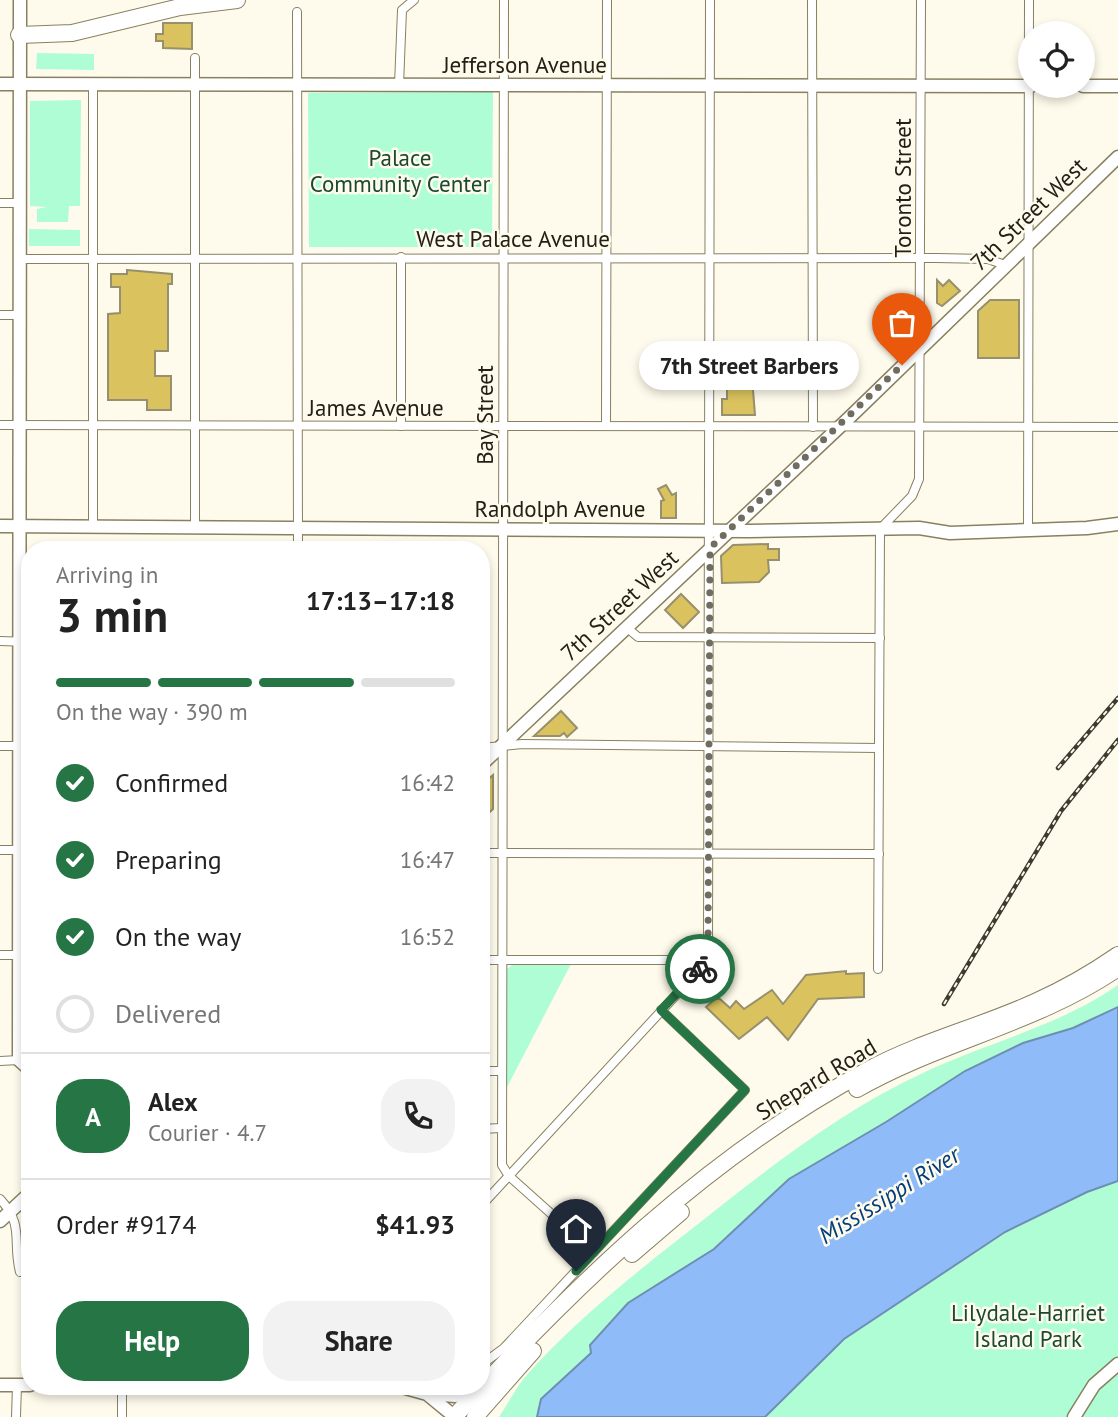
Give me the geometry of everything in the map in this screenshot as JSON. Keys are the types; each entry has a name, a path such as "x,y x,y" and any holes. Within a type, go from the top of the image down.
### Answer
{"highway":[{"path":"19,35 72,33 180,7 237,0"},
{"name":"Shepard Road","path":"490,1376 655,1219 733,1158 801,1111 869,1069 929,1042 1034,1003 1118,955"},
{"name":"Shepard Road","path":"475,1417 520,1364 611,1273 686,1208 738,1168 818,1113 873,1080 933,1052 1038,1013 1118,968"},
{"name":"Shepard Road","path":"454,1417 473,1395"}],"street":[{"path":"20,0 21,572"},
{"name":"Bay Street","path":"504,0 501,1128 502,1165 509,1176"},
{"path":"607,0 607,425"},
{"path":"490,1196 706,960 710,548 710,0"},
{"path":"812,0 813,427"},
{"name":"Toronto Street","path":"880,529 912,496 918,486 921,0"},
{"path":"1029,0 1029,21"},
{"path":"399,85 401,15 404,6 411,2"},
{"path":"297,12 298,541"},
{"path":"195,58 195,528"},
{"name":"Jefferson Avenue","path":"0,84 1018,86"},
{"path":"93,85 93,527"},
{"path":"1095,86 1118,86"},
{"path":"1028,529 1030,98"},
{"name":"7th Street West","path":"490,757 1118,157"},
{"path":"0,203 20,203"},
{"path":"401,257 401,426"},
{"name":"West Palace Avenue","path":"19,259 921,258 988,259 1005,265"},
{"path":"0,315 20,315"},
{"name":"James Avenue","path":"0,425 1118,427"},
{"name":"Randolph Avenue","path":"0,526 710,530 919,528 950,533 1087,528 1118,524"},
{"path":"878,969 880,529"},
{"path":"626,627 638,636 880,638"},
{"path":"0,641 21,642"},
{"path":"0,746 21,746"},
{"path":"490,747 879,748"},
{"path":"0,850 21,850"},
{"path":"490,853 879,854"},
{"path":"0,955 21,955"},
{"path":"490,960 706,960"},
{"path":"490,1358 504,1348 745,1090 661,1010"},
{"path":"0,1060 19,1060 21,1018"},
{"path":"490,1071 501,1071"},
{"path":"490,1129 501,1128"},
{"path":"509,1176 594,1252"},
{"path":"0,1199 11,1211 16,1222 20,1272"},
{"path":"0,1221 21,1202"},
{"path":"1073,1417 1094,1385 1118,1364"},
{"path":"0,1385 21,1385"},
{"path":"16,1417 22,1395"},
{"path":"122,1395 122,1417"},
{"path":"428,1395 454,1417"}],"green space":[{"path":"37,53 94,54 94,70 36,69"},
{"name":"Palace Community Center","path":"493,92 492,247 309,247 308,93"},
{"path":"81,100 80,206 69,206 68,222 37,222 37,209 47,207 30,206 30,101"},
{"path":"29,229 80,230 80,246 29,246"},
{"path":"572,962 506,1089 506,970 513,964"},
{"path":"1118,985 1118,1007 1073,1028 1023,1043 965,1071 886,1122 789,1179 714,1249 685,1268 541,1399 537,1417 499,1417 525,1377 578,1323 734,1195 826,1128 925,1072 1048,1023"},
{"name":"Lilydale-Harriet Island Park","path":"1118,1181 1118,1417 765,1417 844,1339 1005,1232 1087,1192"}],"water":[{"name":"Mississippi River","path":"1118,1007 1118,1181 1087,1192 1005,1232 844,1339 765,1417 537,1417 541,1399 591,1353 590,1345 628,1303 714,1249 789,1179 886,1122 965,1071 1023,1043 1073,1028"}],"building":[{"path":"163,23 192,23 192,49 163,48 163,41 156,41 156,34 163,34"},
{"path":"127,270 172,274 172,284 168,284 168,351 155,351 155,376 171,376 171,410 147,410 147,400 108,400 108,314 120,313 120,287 111,287 111,274 127,274"},
{"path":"937,280 943,286 949,280 960,291 942,306 937,303"},
{"path":"990,300 1019,300 1019,358 978,358 978,311"},
{"path":"727,349 746,349 746,377 752,377 755,415 722,415 722,399 727,399"},
{"path":"666,485 672,495 676,493 676,518 661,518 661,501 664,500 658,489"},
{"path":"768,544 768,549 779,549 779,560 768,560 769,572 759,582 722,583 721,556 733,545"},
{"path":"681,594 699,612 683,628 665,610"},
{"path":"561,711 577,728 567,737 564,733 560,736 534,736"},
{"path":"493,775 493,809 490,812 490,778"},
{"path":"846,971 846,974 864,973 864,997 818,999 788,1040 767,1017 739,1039 706,1007 715,999 720,999 730,1008 736,1001 744,1009 772,990 783,1004 806,975"}],"railway":[{"path":"1058,768 1118,698"},
{"path":"944,1004 1061,811 1118,740"}],"way so far":[{"path":"700,969 708,951 710,548 902,365"}],"place":[{"name":"7th Street Barbers","path":"902,365"}],"route":[{"path":"576,1271 745,1090 661,1010 700,969"}]}
